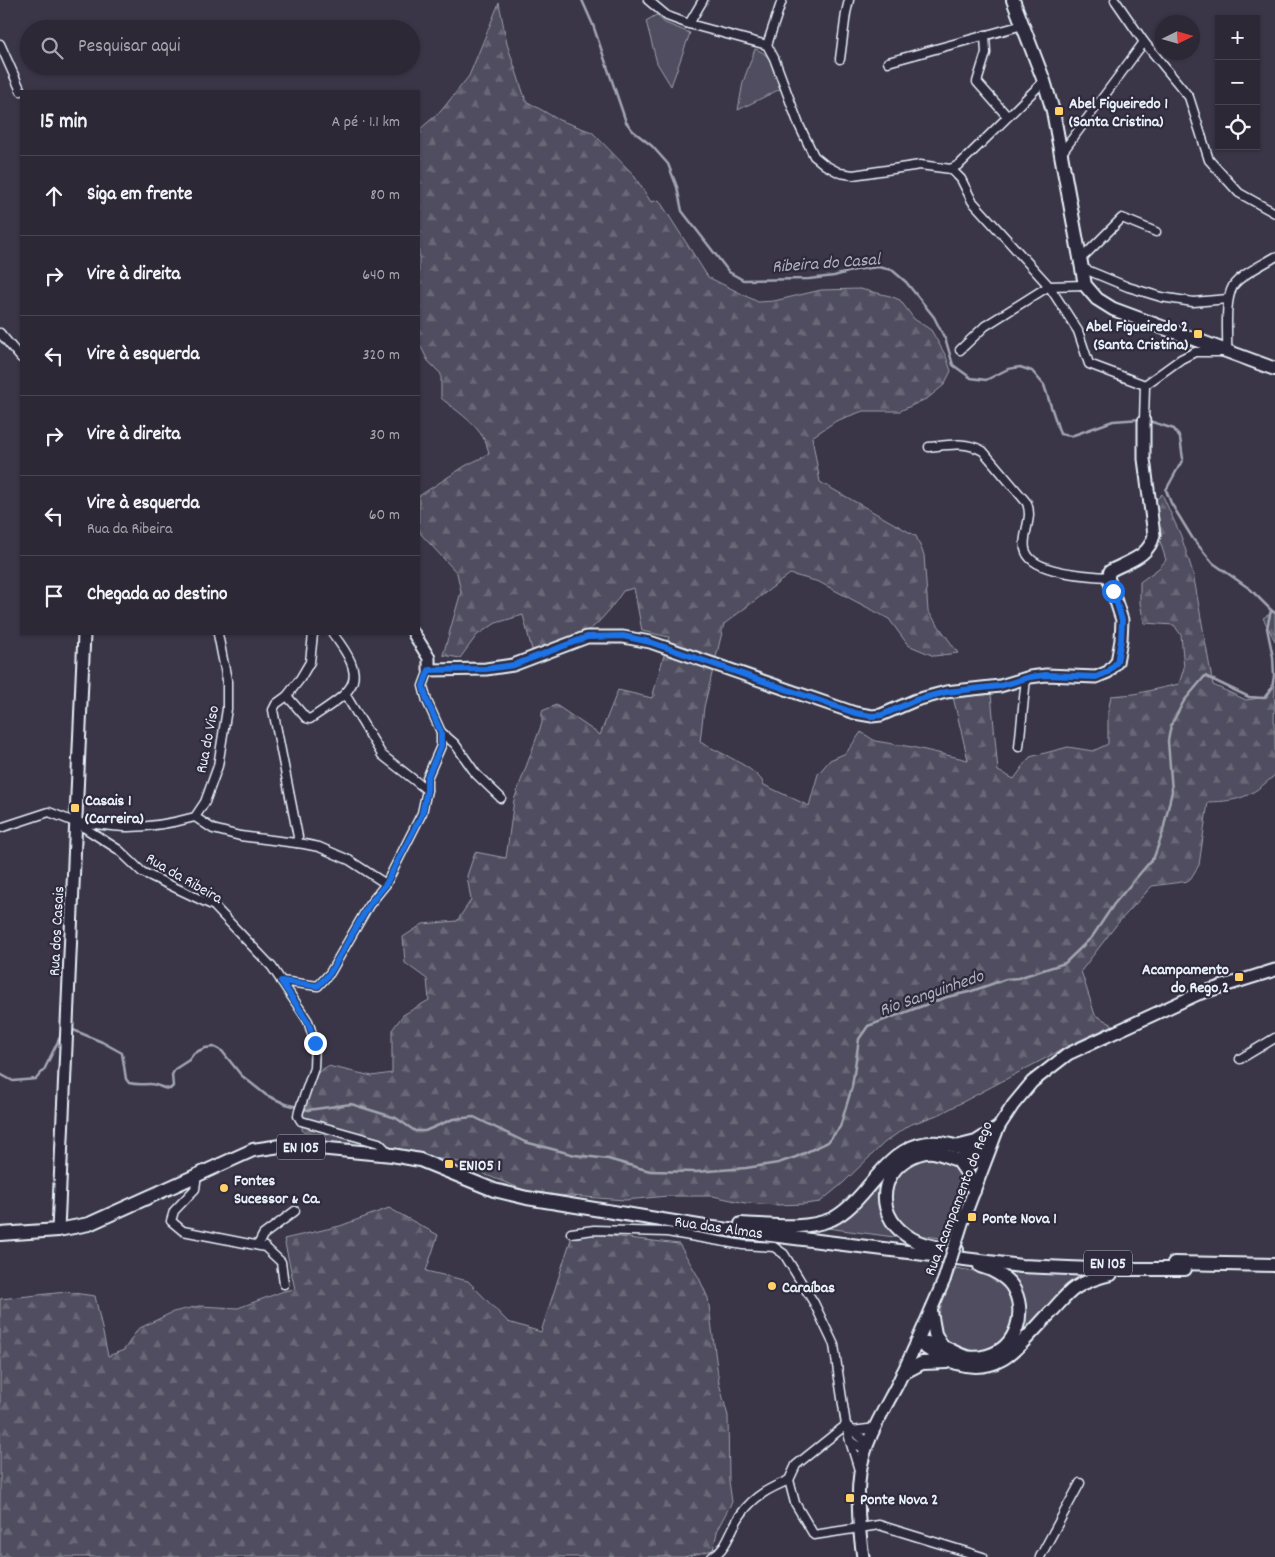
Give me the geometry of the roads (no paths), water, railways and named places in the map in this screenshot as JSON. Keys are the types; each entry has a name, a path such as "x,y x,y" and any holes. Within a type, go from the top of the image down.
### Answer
{"main road":[{"path":"1013,0 1044,81 1053,111 1085,284 1097,299 1113,309 1275,368"},
{"path":"941,1248 915,1241 897,1228 890,1220 885,1208 887,1183 892,1173 908,1158 919,1153 928,1152 957,1153 998,1128"},
{"path":"734,1223 796,1226 819,1224 842,1213 852,1205 890,1162 906,1149 928,1143 974,1161 985,1160"},
{"name":"EN 105","path":"0,1234 58,1230 89,1224 253,1150 287,1145 392,1155 420,1160 494,1190 533,1199 919,1247 941,1248 1022,1260 1275,1265"},
{"path":"957,1153 974,1191"},
{"name":"EN 105","path":"611,1210 705,1227 1022,1266 1092,1269 1185,1269 1275,1265"},
{"path":"917,1342 942,1346 959,1356 968,1358 987,1356 998,1352 1007,1344 1016,1329 1019,1309 1017,1298 1011,1285 993,1270 982,1266 921,1254"},
{"path":"917,1342 931,1352 952,1362 968,1366 976,1366 1002,1359 1015,1349 1074,1288 1095,1278 1112,1274 1185,1269"},
{"path":"931,1312 935,1334 942,1346"},
{"path":"903,1373 922,1363 952,1362"}],"street":[{"path":"648,0 667,16 689,24 767,45 774,58 799,125 814,156 825,165 840,173 853,175 920,165 951,169 960,164 1044,81"},
{"path":"689,24 703,0"},
{"path":"767,45 782,0"},
{"path":"840,59 849,0"},
{"path":"1115,0 1144,42 1189,97 1209,160 1239,193 1275,213"},
{"path":"888,62 1023,25"},
{"path":"984,35 986,53 977,82 1007,116"},
{"path":"1061,154 1144,42"},
{"path":"0,44 21,90"},
{"path":"951,169 961,179 972,201 1049,286 1078,331 1089,364 1146,385"},
{"path":"1156,232 1122,218 1081,262 1128,287 1161,297 1193,302 1228,299"},
{"path":"1146,385 1195,352 1227,352 1228,299 1234,285 1241,278 1275,257"},
{"path":"960,350 986,326 1049,286 1085,284"},
{"path":"0,332 20,357"},
{"path":"429,670 486,669 514,665 587,637 623,636 650,642 855,713 872,716 882,715 916,700 946,692 1000,686 1026,678 1046,675 1096,677 1108,672 1117,662 1121,640 1122,620 1108,578 1110,571 1141,555 1151,546 1154,536 1144,459 1146,385"},
{"path":"929,447 960,444 974,446 983,451 1027,503 1029,513 1025,545 1026,553 1033,561 1068,574 1108,578"},
{"name":"Rua dos Casais","path":"58,1230 84,635"},
{"name":"Rua do Viso","path":"194,817 205,802 218,766 227,709 227,680 218,635"},
{"path":"297,843 298,838 273,710 276,704 287,696 310,662 313,635"},
{"path":"287,696 306,718 310,719 345,694 352,686 354,672 352,662 346,650 334,635"},
{"path":"281,981 318,986 330,973 369,905 386,884 422,814 427,790 427,778 441,746 441,732 427,701 423,686 429,670 429,658 415,635"},
{"path":"1019,747 1026,678"},
{"path":"345,694 382,755 427,790"},
{"path":"441,732 455,744 476,774 501,798"},
{"path":"0,828 49,812 77,823 128,827 167,824 194,817 213,828 240,836 297,843 319,848 349,860 386,884"},
{"name":"Rua da Ribeira","path":"77,823 120,850 142,872 214,906 272,967 308,1022 315,1043 314,1068 298,1116 301,1121 378,1143 392,1155"},
{"name":"Rua Acampamento do Rego","path":"863,1557 858,1527 860,1472 867,1448 931,1312 944,1280 985,1160 998,1128 1013,1105 1032,1082 1068,1054 1198,994 1275,970"},
{"path":"1240,1059 1275,1038"},
{"path":"197,1175 195,1189 174,1211 171,1221 183,1231 265,1247 281,1262 284,1284"},
{"path":"258,1246 263,1235 294,1211"},
{"name":"Rua das Almas","path":"570,1233 594,1230 667,1232 743,1245 774,1247 784,1254 814,1304 834,1345 850,1441 860,1472"},
{"path":"712,1557 722,1550 741,1513 756,1497 789,1480 796,1466 849,1428 876,1428"},
{"path":"849,1428 864,1440 867,1448"},
{"path":"850,1441 867,1448"},
{"path":"789,1480 795,1503 814,1534 879,1525 982,1557"},
{"path":"1040,1557 1080,1483"}],"waterway":[{"name":"Ribeira do Casal","path":"582,0 593,25 626,122 668,164 677,187 682,211 729,272 743,280 809,279 878,267 892,270 906,282 934,317 946,341 953,365 971,378 986,380 1008,369 1020,367 1032,371 1044,385 1060,434 1071,436 1113,421 1141,419"},
{"name":"Ribeira do Casal","path":"1146,420 1174,429 1180,438 1183,459 1166,490 1171,503 1193,539 1213,563 1250,589 1271,610"},
{"name":"Rio Sanguinhedo","path":"71,1029 122,1053 126,1079 132,1084 153,1084 170,1089 173,1086 172,1075 175,1069 189,1060 194,1053 205,1048 214,1047 222,1051 241,1075 266,1095 286,1104 308,1110 351,1104 396,1118 415,1131 425,1131 453,1119 474,1117 525,1142 575,1155 608,1159 650,1171 696,1172 746,1168 778,1163 796,1157 828,1142 840,1127 852,1087 859,1039 868,1026 947,997 1065,963 1092,937 1114,904 1154,857 1162,835 1172,791 1168,741 1171,725 1184,701 1205,676 1249,697 1264,698 1272,688 1274,676 1273,657 1267,628 1271,610 1275,613"},
{"name":"Rio Sanguinhedo","path":"0,1074 13,1081 36,1079 44,1070 62,1033"}],"place":[{"name":"Abel Figueiredo 1 (Santa Cristina)","path":"1059,111"},
{"name":"Abel Figueiredo 2 (Santa Cristina)","path":"1198,334"},
{"name":"Casais 1 (Carreira)","path":"75,808"},
{"name":"Acampamento do Rego 2","path":"1239,977"},
{"name":"EN105 1","path":"449,1164"},
{"name":"Fontes Sucessor & Ca.","path":"224,1188"},
{"name":"Ponte Nova 1","path":"972,1217"},
{"name":"Caraíbas","path":"772,1286"},
{"name":"Ponte Nova 2","path":"850,1498"}]}
